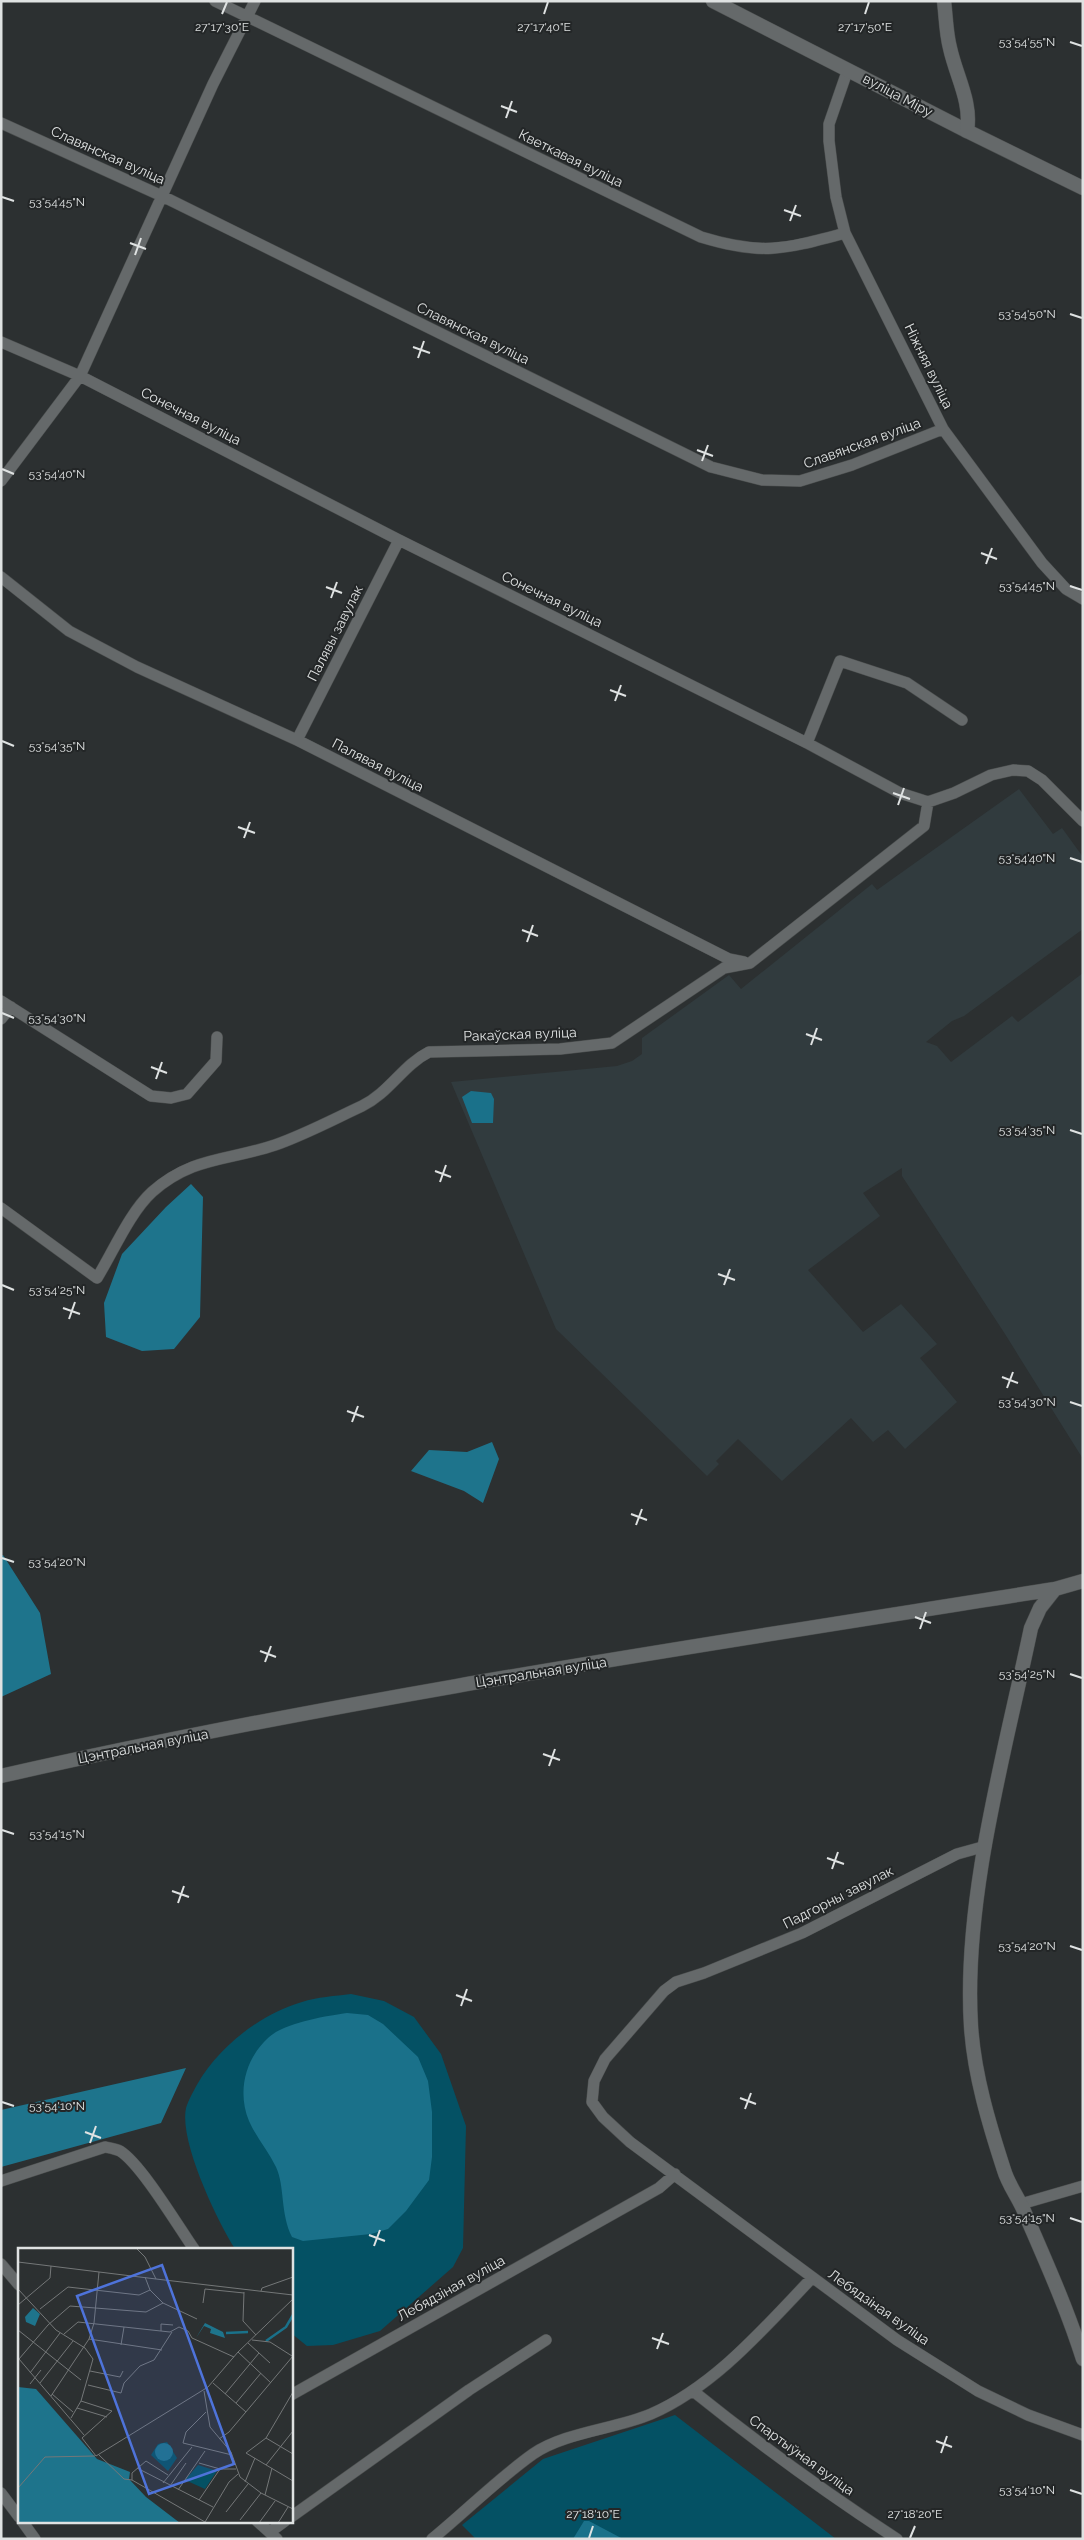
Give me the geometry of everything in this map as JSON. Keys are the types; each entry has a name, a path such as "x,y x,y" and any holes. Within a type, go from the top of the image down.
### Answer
{"street":[{"name":"Кветкавая вуліца","path":"215,1 701,238 730,246 756,250 787,248 845,233"},
{"path":"1,481 80,376 162,196 255,1"},
{"name":"вуліца Міру","path":"713,1 1083,188"},
{"path":"944,1 950,46 968,106 967,131"},
{"name":"Ніжняя вуліца","path":"848,69 829,124 828,141 836,197 845,233 943,429 1042,563 1066,589 1083,599"},
{"name":"Славянская вуліца","path":"1,123 162,196 711,467 762,480 800,481 852,465 943,429"},
{"name":"Сонечная вуліца","path":"1,342 80,376 399,540 808,743 900,792 928,802"},
{"name":"Палявы завулак","path":"297,740 399,540"},
{"name":"Палявая вуліца","path":"1,577 69,631 170,683 297,740 729,958 750,963"},
{"path":"808,743 840,660 907,683 962,720"},
{"path":"750,963 924,826 928,802 954,793 991,775 1013,770 1028,771 1042,780 1083,821"},
{"name":"Ракаўская вуліца","path":"1,1208 97,1278 138,1209 152,1192 176,1174 195,1164 275,1145 364,1105 385,1091 416,1059 429,1052 560,1049 612,1043 724,968 750,963"},
{"path":"1,1019 6,1004 151,1096 171,1098 187,1094 216,1061 218,1037"},
{"name":"Цэнтральная вуліца","path":"1,1776 78,1758 414,1693 1055,1589 1083,1581"},
{"path":"1055,1589 1040,1608 1031,1628 986,1846 970,1960 971,2026 978,2078 1005,2172 1021,2204 1071,2320 1083,2359"},
{"name":"Падгорны завулак","path":"704,1974 802,1933 957,1854 986,1846"},
{"name":"Лебядзіная вуліца","path":"704,1974 676,1982 664,1991 605,2059 594,2081 592,2102 603,2118 630,2142 747,2226 812,2278 897,2340 978,2391 1028,2415 1083,2435"},
{"path":"1,2181 105,2147 119,2151 130,2160 148,2183 193,2248"},
{"name":"Лебядзіная вуліца","path":"292,2393 659,2188 675,2174"},
{"path":"1021,2204 1083,2186"},
{"path":"1,2264 18,2284"},
{"path":"432,2539 534,2453 564,2440 650,2414 693,2391 754,2339 812,2278"},
{"path":"292,2516 469,2390 546,2340"},
{"name":"Спартыўная вуліца","path":"693,2391 742,2431 827,2493 897,2539"},
{"path":"1,2493 18,2516"},
{"path":"23,2522 35,2539"},
{"path":"258,2522 273,2535 284,2522"}],"shaded area":[{"path":"1019,789 1053,834 1062,828 1083,857 1083,929 964,1016 952,1021 926,1042 937,1046 951,1062 1012,1016 1018,1022 1083,973 1083,1459 1005,1334 902,1176 902,1168 863,1193 880,1216 808,1270 863,1332 901,1304 937,1344 920,1358 957,1402 905,1449 888,1430 873,1442 851,1418 782,1481 738,1439 716,1461 719,1464 707,1476 556,1329 451,1082 617,1066 632,1061 642,1054 642,1038 729,975 741,989 872,884 877,890"},
{"path":"471,1091 491,1093 494,1099 493,1123 472,1123 462,1097"},
{"path":"191,1184 203,1197 200,1317 174,1349 142,1351 106,1337 104,1303 122,1254 166,1207"},
{"path":"492,1442 499,1459 483,1503 464,1491 411,1471 429,1450 467,1452"},
{"path":"3,1555 40,1613 51,1674 1,1697 1,1556"},
{"path":"351,1994 384,2001 414,2017 441,2054 466,2126 463,2248 453,2267 380,2331 333,2345 307,2346 292,2334 292,2248 234,2248 219,2220 201,2180 188,2140 185,2123 186,2108 201,2078 212,2063 238,2037 268,2016 302,2002"},
{"path":"347,2013 368,2015 383,2024 418,2057 428,2081 432,2112 432,2157 429,2180 406,2211 388,2229 371,2234 303,2241 292,2237 288,2228 279,2174 255,2133 245,2110 245,2076 260,2046 275,2033 294,2024"},
{"path":"186,2068 161,2123 1,2167 1,2110"},
{"path":"675,2415 836,2539 476,2539 462,2525 543,2459"},
{"path":"584,2521 589,2521 623,2539 573,2539"}]}
